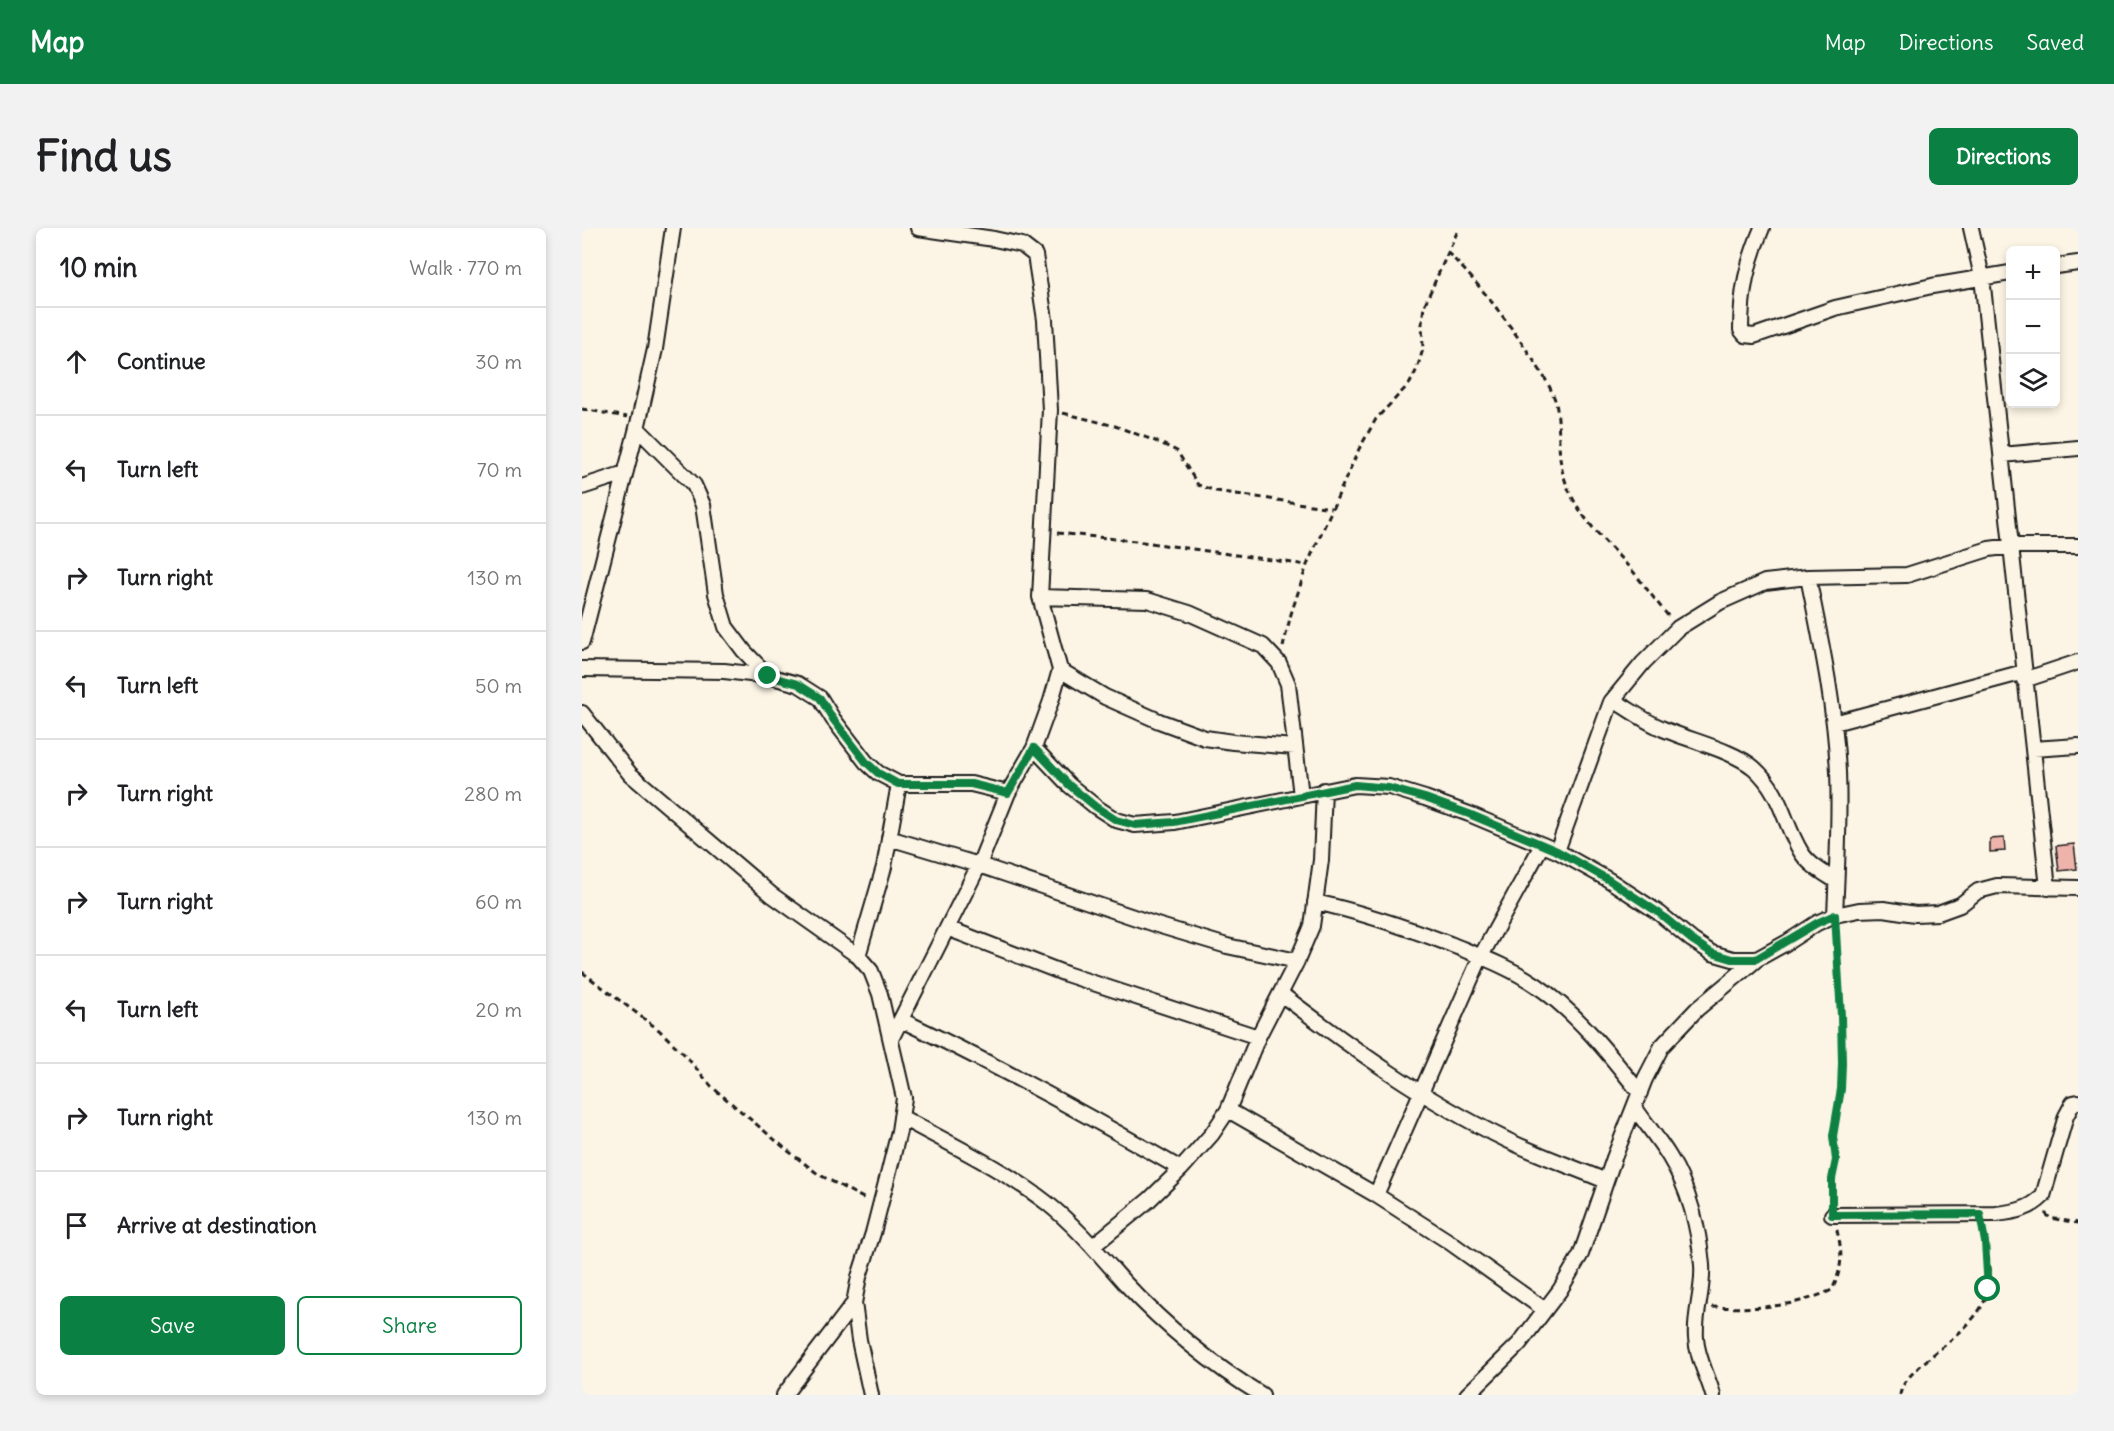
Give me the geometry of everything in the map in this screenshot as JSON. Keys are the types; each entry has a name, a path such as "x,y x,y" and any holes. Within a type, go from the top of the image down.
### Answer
{"street":[{"path":"582,642 655,349 673,228"},
{"path":"891,1039 979,865 1008,793 1034,748 1060,670 1040,597 1050,410 1045,320 1035,255 1022,245 918,228"},
{"path":"1762,228 1751,253 1742,292 1741,330 1745,335 1754,336 1835,308 1982,276 2006,273"},
{"path":"1971,228 1982,276 2048,888"},
{"path":"2060,265 2078,263"},
{"path":"638,424 694,485 703,505 716,594 726,627 744,651 768,676"},
{"path":"2002,455 2078,448"},
{"path":"582,488 625,473"},
{"path":"1557,851 1613,700 1643,663 1678,628 1720,602 1765,582 1808,577 1907,575 1989,549 2012,546 2078,546"},
{"path":"1808,577 1834,723 1838,772 1835,915"},
{"path":"1040,597 1147,600 1189,614 1263,646 1279,663 1288,684 1301,796"},
{"path":"1834,723 2078,662"},
{"path":"582,669 724,671 768,676 798,684 820,698 866,762 878,773 898,784 971,784 1008,793"},
{"path":"1060,670 1105,697 1205,738 1295,747"},
{"path":"1613,700 1659,728 1730,754 1753,767 1775,792 1802,852 1812,864 1836,881"},
{"path":"582,713 630,774 759,884 858,956 871,971 880,994 904,1098 880,1206 854,1303 859,1340 871,1395"},
{"path":"2033,749 2078,746"},
{"path":"1034,748 1069,785 1096,807 1116,820 1135,825 1174,822 1355,785 1389,788 1469,814 1557,851 1609,880 1659,913 1712,953 1732,959 1756,959"},
{"path":"858,956 884,867 898,784"},
{"path":"1093,1245 1149,1200 1181,1169 1212,1134 1228,1110 1258,1037 1281,994 1312,926 1320,860 1324,790"},
{"path":"889,838 979,865 1157,925 1227,946 1297,961"},
{"path":"1376,1195 1481,956 1542,845"},
{"path":"1467,1395 1519,1344 1560,1290 1581,1254 1640,1093 1662,1046 1697,1009 1756,959 1835,915 1858,910 1884,909 1915,914 1938,913 1960,905 1978,891 1997,886 2078,888"},
{"path":"1315,902 1371,915 1481,956 1511,970 1537,986 1583,1026 1640,1093"},
{"path":"947,928 1066,974 1258,1037"},
{"path":"1281,994 1346,1043 1420,1092 1505,1139 1606,1181"},
{"path":"901,1020 976,1055 1061,1100 1181,1169"},
{"path":"1832,1215 1980,1214 2018,1211 2034,1205 2043,1197 2066,1116 2076,1099"},
{"path":"1635,1108 1670,1158 1689,1200 1700,1244 1702,1269 1696,1318 1696,1340 1713,1395"},
{"path":"1228,1110 1376,1195 1448,1241 1545,1310"},
{"path":"901,1117 993,1168 1047,1204 1093,1245 1126,1283 1188,1342 1262,1395"},
{"path":"784,1395 854,1303"}],"path":[{"path":"1279,663 1291,614 1307,565 1331,508 1376,419 1410,383 1417,369 1423,349 1424,306 1459,228"},
{"path":"1447,252 1494,304 1544,376 1556,402 1559,453 1565,481 1579,508 1602,539 1635,574 1678,628"},
{"path":"582,409 638,424"},
{"path":"1050,410 1115,426 1168,447 1177,452 1198,484 1207,488 1331,508"},
{"path":"1043,532 1307,565"},
{"path":"1699,1306 1777,1307 1810,1300 1832,1290 1840,1274 1842,1256 1832,1215 1832,1179 1836,1160 1833,1136 1841,1089 1842,1063 1835,915"},
{"path":"582,972 659,1030 684,1054 712,1087 787,1150 818,1174 880,1206"},
{"path":"2034,1205 2050,1218 2078,1223"},
{"path":"1900,1395 1901,1388 1908,1377 1970,1321 1982,1306 1988,1289 1985,1242 1980,1214"},
{"path":"1901,1388 1906,1395"}],"building":[{"path":"2004,838 2005,851 1990,852 1990,839"},
{"path":"2074,844 2077,869 2059,871 2056,846"}],"route":[{"path":"768,676 798,684 820,698 866,762 878,773 898,784 971,784 1008,793 1034,748 1069,785 1096,807 1116,820 1135,825 1174,822 1355,785 1389,788 1469,814 1557,851 1609,880 1659,913 1712,953 1732,959 1756,959 1835,915 1842,1063 1841,1089 1833,1136 1836,1160 1832,1179 1832,1215 1980,1214 1985,1242 1988,1289"}]}
